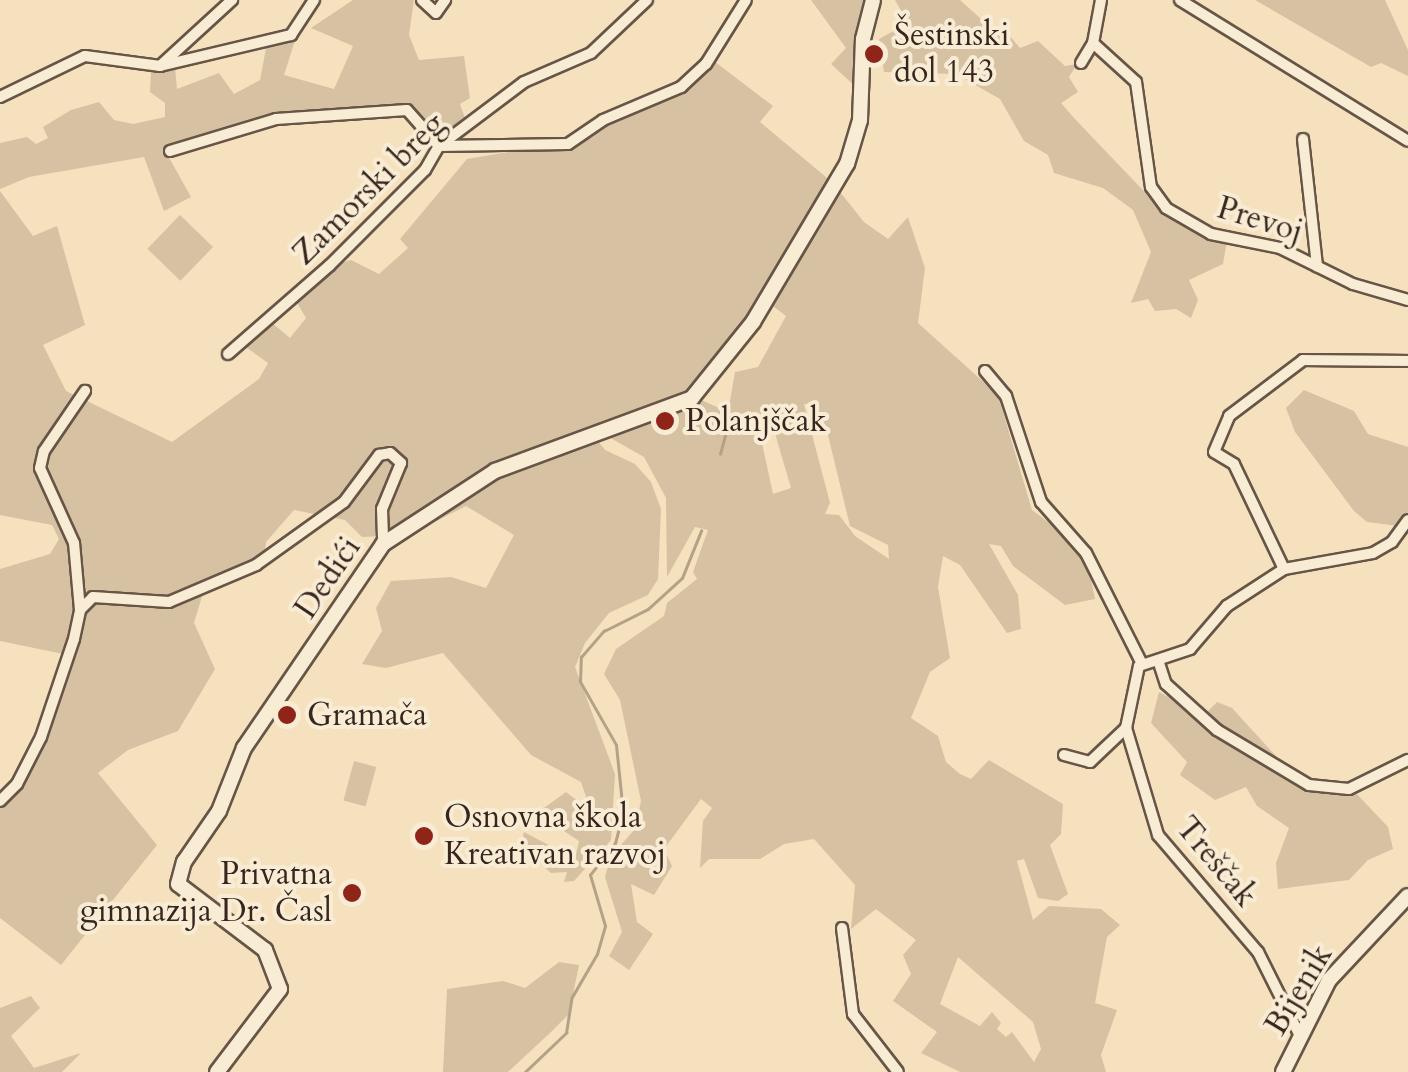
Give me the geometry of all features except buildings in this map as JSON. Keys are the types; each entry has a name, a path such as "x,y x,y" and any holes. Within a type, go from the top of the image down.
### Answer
{"street":[{"path":"160,66 232,0"},
{"path":"0,96 85,56 160,66 290,34 314,0"},
{"path":"422,0 436,13 445,0"},
{"name":"Zamorski breg","path":"228,354 329,266 425,170 439,146 524,82 602,46 647,0"},
{"path":"170,151 276,120 407,110 439,146 568,144 603,120 681,87 706,64 746,0"},
{"name":"Dedići","path":"216,1072 280,989 264,950 184,892 180,873 219,811 244,748 383,544 495,472 683,405 754,322 855,144 873,0"},
{"path":"1081,63 1093,43 1101,0"},
{"path":"1180,0 1408,141"},
{"name":"Prevoj","path":"1093,43 1136,82 1151,187 1166,208 1211,234 1280,248 1408,300"},
{"path":"1303,139 1317,266"},
{"path":"1284,569 1234,464 1214,452 1233,411 1302,360 1408,361"},
{"path":"985,371 1006,396 1041,502 1086,552 1142,664 1126,728 1090,762 1064,755"},
{"path":"0,801 17,784 41,737 80,610 74,543 40,468 44,451 86,391"},
{"path":"80,610 93,597 170,602 256,565 330,513 380,455 390,453 401,463 382,510 383,544"},
{"path":"1142,664 1190,649 1227,606 1284,569 1373,553 1392,542 1408,520"},
{"path":"1158,660 1166,684 1216,730 1309,784 1349,789 1408,760"},
{"name":"Treščak","path":"1126,728 1158,835 1258,952 1300,1036"},
{"name":"Bijenik","path":"1283,1072 1329,980 1408,896"},
{"path":"842,928 853,1014 898,1072"}],"shaded area":[{"path":"353,0 414,0 409,35 419,60 464,56 470,98 460,104 466,121 440,142 409,107 271,118 167,154 191,197 164,211 144,157 29,177 0,189 0,143 27,137 36,144 48,138 43,127 71,110 99,102 114,120 133,124 165,117 165,103 150,92 151,69 175,67 177,89 219,73 234,94 260,80 267,43 297,34 284,75 334,89 353,46 311,28"},
{"path":"811,0 868,0 859,90 831,64 846,48"},
{"path":"895,0 960,0 989,26 1004,29 1020,48 1038,41 1065,66 1077,64 1069,77 1078,92 1061,103 1160,208 1227,241 1223,264 1189,280 1198,300 1191,318 1176,309 1155,311 1148,299 1131,303 1151,252 1133,210 1103,188 1054,173 1048,155 1024,141 1000,99 956,74 884,72 879,39 908,23"},
{"path":"1255,0 1385,0 1408,50 1408,76 1381,63 1371,67"},
{"path":"714,61 773,106 760,122 832,182 811,205 747,326 683,398 588,428 605,450 635,464 651,482 661,509 658,579 648,595 609,613 585,643 575,667 615,774 611,840 574,881 564,882 567,872 551,873 521,846 524,832 575,859 579,841 537,813 566,792 591,811 581,782 531,755 443,653 386,668 362,664 382,631 376,608 391,581 451,577 486,588 514,535 466,506 409,535 362,537 345,520 294,510 266,542 264,565 206,583 194,623 215,669 178,731 128,750 98,773 157,845 61,965 0,918 0,805 20,788 73,656 0,641 0,569 50,554 59,539 52,525 0,515 0,191 33,236 57,226 85,325 43,345 66,391 172,442 259,379 268,363 243,345 271,322 290,338 306,318 296,301 333,265 351,260 379,274 408,248 400,239 467,159 591,138 622,115 673,96"},
{"path":"836,187 864,222 888,239 908,217 925,268 918,323 998,395 1032,510 1066,535 1088,564 1095,599 1065,605 1013,566 1001,546 989,544 1018,595 1021,629 1007,633 960,565 943,556 938,587 950,658 930,672 911,718 938,736 946,762 960,774 971,779 989,760 1063,804 1061,834 1050,845 1068,894 1058,901 1038,898 1024,859 1017,861 1033,920 1049,906 1101,909 1120,925 1107,937 1095,1003 1117,1010 1101,1055 1106,1072 960,1072 921,1053 937,1032 893,1001 911,974 903,955 916,940 876,909 851,929 855,885 814,839 784,844 760,859 709,859 700,868 703,821 712,808 701,799 664,849 672,866 654,895 631,884 637,922 653,934 629,970 609,956 622,932 605,877 611,856 635,829 641,801 620,700 604,674 616,649 664,616 667,603 697,579 693,572 708,530 695,527 667,577 666,498 644,457 607,436 699,399 728,412 735,372 758,367 786,316 769,303 811,241","holes":["804,404 815,405 826,427 850,526 888,545 889,559 855,536 839,515 825,514 830,503","772,423 791,488 773,494 762,443","958,957 1033,1022 1041,1049 1034,1062 1012,1032 1006,1037 997,1029 1001,1023 992,1012 980,1026 940,1004"]},
{"path":"180,215 213,247 180,281 147,249"},
{"path":"1304,390 1354,411 1368,434 1408,447 1408,512 1399,526 1367,522 1354,511 1295,432 1286,408"},
{"path":"1159,692 1203,716 1217,702 1232,708 1276,756 1268,768 1321,792 1354,791 1388,827 1393,849 1368,860 1349,880 1278,889 1276,863 1289,828 1257,806 1246,787 1215,800 1180,775 1187,762 1151,723"},
{"path":"354,761 376,767 366,807 343,801"},
{"path":"559,962 579,965 569,1014 551,1032 508,1072 443,1072 447,989 503,981 525,988"},
{"path":"31,996 40,1008 11,1036 34,1068 81,1053 62,1072 0,1072 0,1008"}],"waterway":[{"path":"720,454 729,421"},
{"path":"525,1072 566,1033 572,997 597,954 605,926 590,875 615,843 623,813 616,745 580,682 581,657 604,631 648,609 682,578 701,531"}],"place":[{"name":"Šestinski dol 143","path":"874,54"},
{"name":"Polanjščak","path":"665,421"},
{"name":"Gramača","path":"287,715"},
{"name":"Osnovna škola Kreativan razvoj","path":"424,836"},
{"name":"Privatna gimnazija Dr. Časl","path":"352,893"}]}
